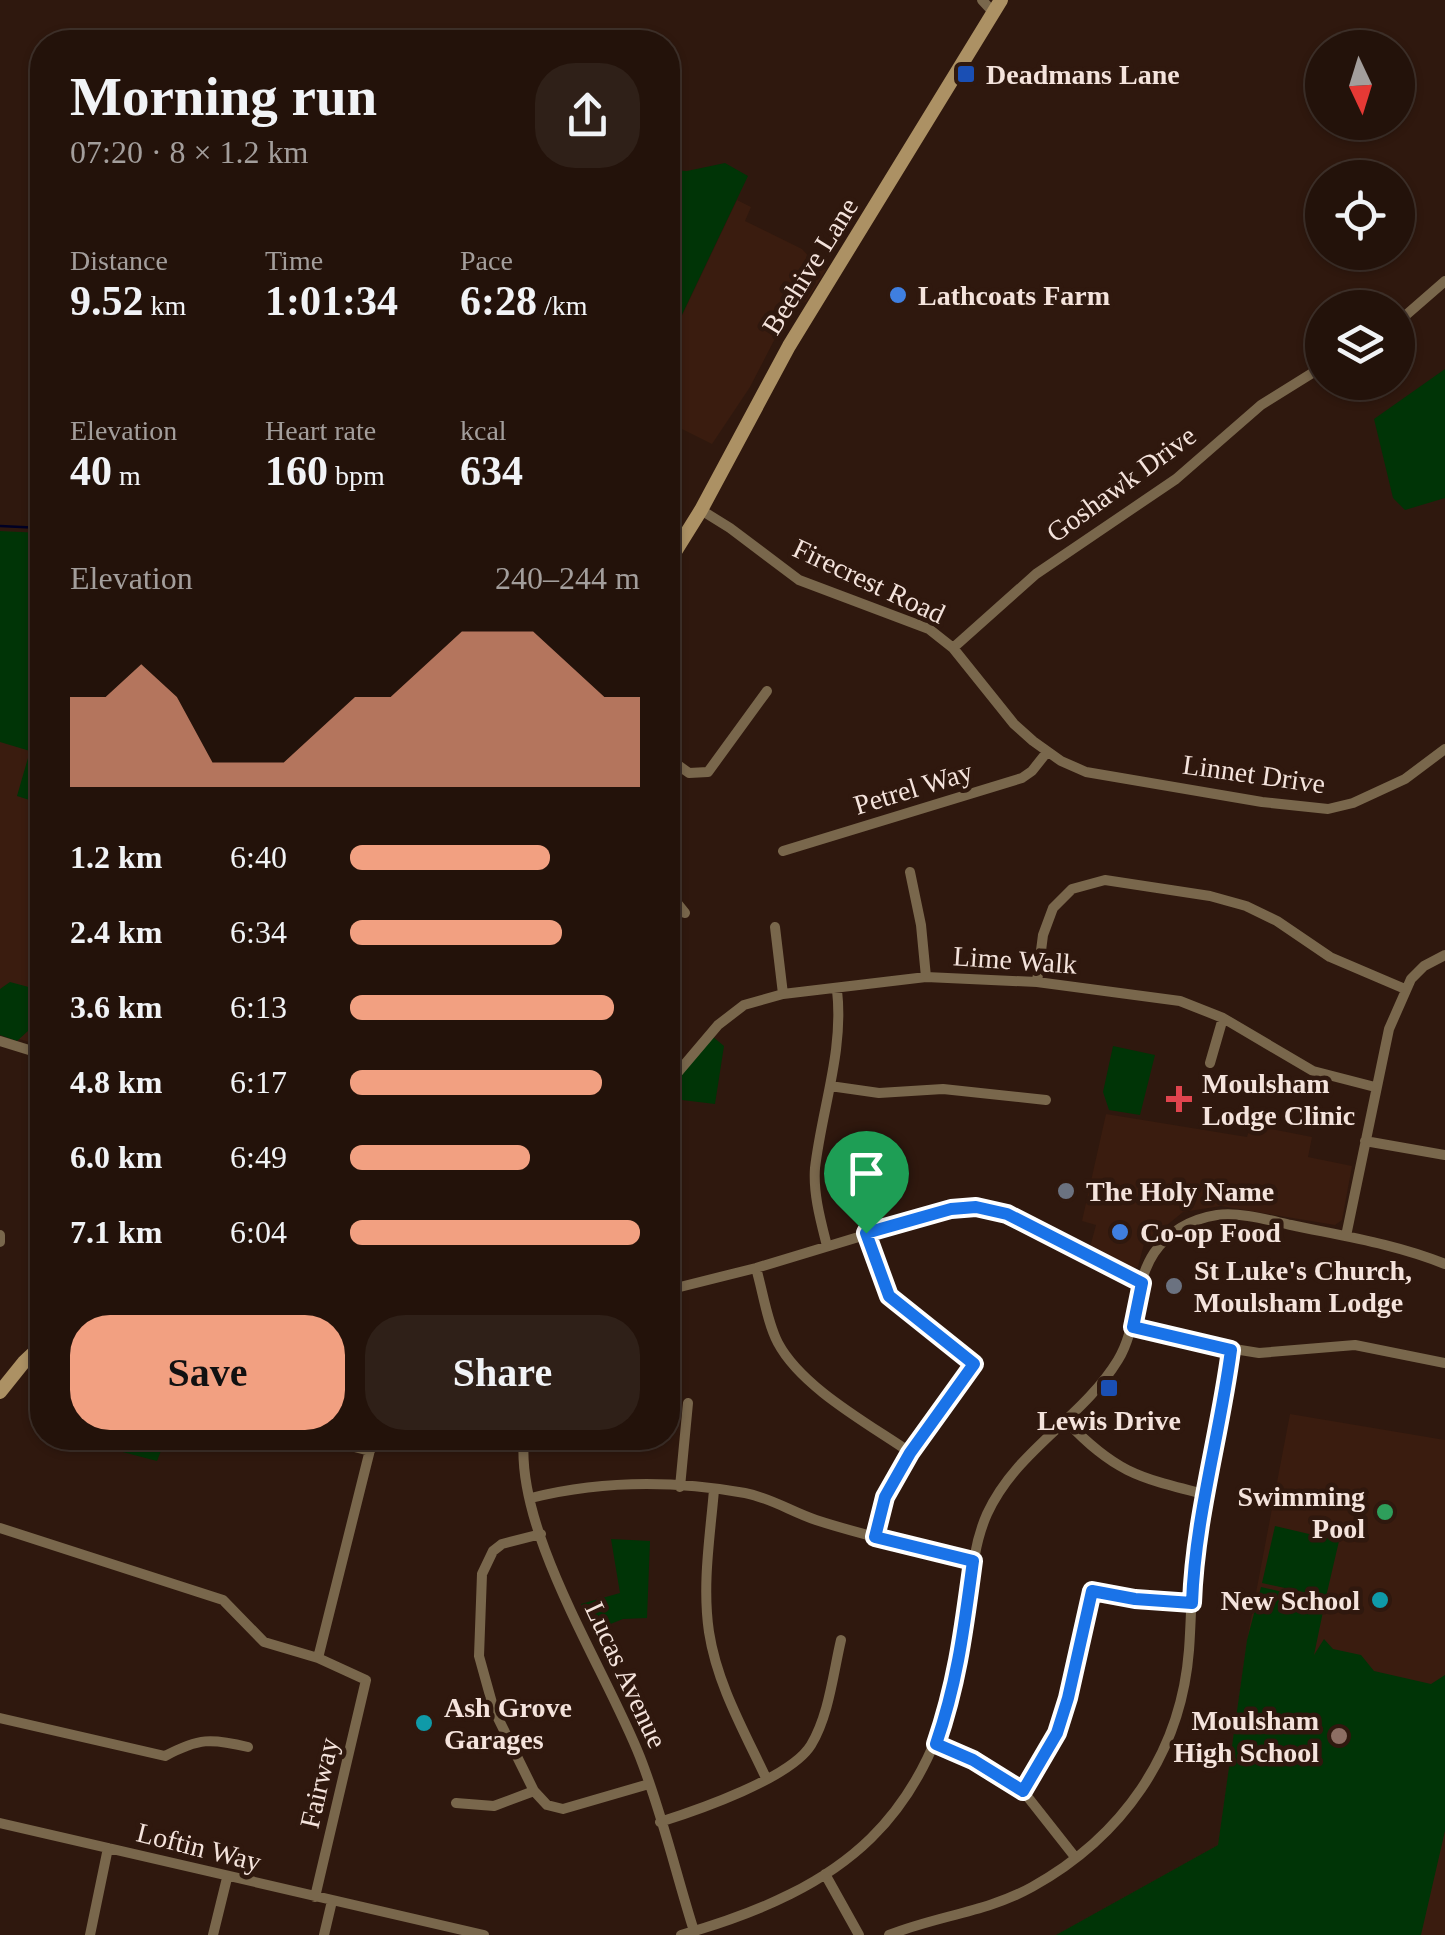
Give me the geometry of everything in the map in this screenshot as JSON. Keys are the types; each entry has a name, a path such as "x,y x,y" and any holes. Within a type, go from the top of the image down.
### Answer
{"main road":[{"name":"Beehive Lane","path":"680,543 789,346 998,7"},
{"path":"1,1390 30,1358"}],"street":[{"path":"982,0 998,7"},
{"path":"1415,307 1445,280"},
{"name":"Goshawk Drive","path":"953,648 1036,574 1176,479 1261,405 1305,378"},
{"name":"Firecrest Road","path":"700,510 799,580 929,629 953,648 1014,724 1046,752"},
{"path":"680,767 689,773 708,772 767,691"},
{"name":"Linnet Drive","path":"1046,752 1086,772 1315,810 1342,807 1379,792 1420,770 1445,749"},
{"name":"Petrel Way","path":"783,851 1022,778 1046,752"},
{"path":"910,872 926,977"},
{"path":"1037,982 1043,936 1053,908 1072,889 1105,880 1184,891 1246,906 1278,921 1330,957 1405,989"},
{"path":"680,907 685,913"},
{"path":"775,926 783,994"},
{"path":"1346,1236 1389,1028 1405,989 1424,966 1445,954"},
{"name":"Lime Walk","path":"680,1070 718,1025 744,1005 783,994 926,977 1037,982 1180,1001 1223,1018 1313,1071 1375,1088"},
{"path":"828,1246 819,1216 815,1172 839,1036 837,990"},
{"path":"1210,1062 1223,1018"},
{"path":"0,1041 30,1050"},
{"path":"830,1086 879,1092 943,1089 1046,1100"},
{"path":"1365,1141 1445,1155"},
{"path":"680,1287 951,1209 1007,1214 1142,1283"},
{"path":"681,1935 758,1909 825,1874 852,1856 908,1798 936,1744 952,1698 964,1641 973,1561 985,1519 1005,1482 1043,1439 1104,1382 1133,1327 1149,1262 1163,1242 1187,1224 1216,1215 1249,1217 1404,1249 1445,1264"},
{"path":"866,1233 889,1296 974,1364 910,1453 885,1497 875,1537"},
{"path":"756,1268 777,1342 796,1368 910,1453"},
{"path":"1133,1327 1231,1350 1275,1354 1355,1344 1445,1363"},
{"path":"888,1935 984,1909 1030,1888 1076,1857 1124,1816 1148,1782 1166,1745 1186,1672 1197,1530 1222,1420 1231,1350"},
{"path":"680,1487 688,1403"},
{"path":"1066,1420 1117,1467 1204,1494"},
{"path":"0,1528 224,1600 264,1642 318,1658 370,1450"},
{"name":"Lucas Avenue","path":"524,1450 531,1498 554,1572 640,1756 694,1931"},
{"path":"531,1498 600,1484 746,1494 784,1504 812,1519 973,1561"},
{"path":"714,1490 707,1557 709,1632 730,1702 766,1778"},
{"path":"541,1534 502,1544 493,1551 482,1574 479,1656 488,1695 534,1790 547,1805 563,1809 649,1784"},
{"path":"1023,1791 1057,1733 1092,1591 1192,1603"},
{"path":"660,1822 697,1810 766,1778 810,1748 841,1640"},
{"name":"Fairway","path":"315,1897 366,1680 318,1658"},
{"path":"0,1718 165,1756 194,1740 220,1740 248,1747"},
{"path":"936,1744 973,1760 1023,1791 1076,1857"},
{"path":"456,1803 494,1806 534,1790"},
{"name":"Loftin Way","path":"0,1823 444,1930 484,1935"},
{"path":"90,1935 108,1848"},
{"path":"825,1874 859,1935"},
{"path":"213,1935 227,1878"},
{"path":"324,1935 332,1901"}],"shaded area":[{"path":"737,200 751,207 745,221 802,249 826,270 806,302 796,304 782,325 750,387 712,444 680,428 680,320"},
{"path":"0,531 30,532 30,1042 0,1033"},
{"path":"1106,1114 1247,1137 1251,1125 1312,1137 1308,1157 1352,1166 1342,1220 1335,1225 1221,1206 1183,1212 1144,1244 1138,1267 1126,1270 1089,1251 1096,1225 1082,1221"},
{"name":"Moulsham High School","path":"1290,1414 1445,1440 1445,1935 1056,1935 1218,1845 1247,1640"}],"green space":[{"path":"725,163 748,176 680,319 680,171"},
{"path":"1445,369 1445,498 1405,510 1393,498 1374,419 1401,400 1415,400 1415,390"},
{"path":"0,531 30,532 30,751 0,742"},
{"path":"30,751 30,800 17,796"},
{"path":"10,982 30,987 30,1026 17,1041 0,1035 0,989"},
{"path":"712,1036 724,1046 715,1104 680,1099 680,1073"},
{"path":"1113,1046 1155,1055 1140,1115 1109,1110 1103,1092"},
{"path":"115,1450 161,1450 157,1461"},
{"path":"1275,1526 1339,1541 1326,1597 1262,1583"},
{"path":"611,1539 650,1541 647,1618 623,1619 593,1631 581,1604 620,1593"},
{"name":"Moulsham High School","path":"1261,1587 1325,1602 1314,1655 1324,1639 1333,1649 1361,1655 1374,1671 1431,1684 1445,1675 1445,1831 1421,1935 1056,1935 1218,1845 1247,1640"}],"waterway":[{"path":"0,526 30,527"}],"place":[{"name":"Deadmans Lane","path":"966,74"},
{"name":"Lathcoats Farm","path":"898,295"},
{"name":"Moulsham Lodge Clinic","path":"1179,1099"},
{"name":"The Holy Name","path":"1066,1191"},
{"name":"Co-op Food","path":"1120,1232"},
{"name":"St Luke's Church, Moulsham Lodge","path":"1174,1286"},
{"name":"Lewis Drive","path":"1109,1388"},
{"name":"Swimming Pool","path":"1385,1512"},
{"name":"New School","path":"1380,1600"},
{"name":"Ash Grove Garages","path":"424,1723"},
{"name":"Moulsham High School","path":"1339,1736"}],"route":[{"path":"976,1207 1007,1214 1142,1283 1133,1327 1231,1350 1220,1430 1197,1530 1192,1603 1092,1591 1057,1733 1023,1791 973,1760 936,1744 952,1698 964,1641 973,1561 875,1537 885,1497 910,1453 974,1364 889,1296 866,1233 951,1209 976,1207"}]}
